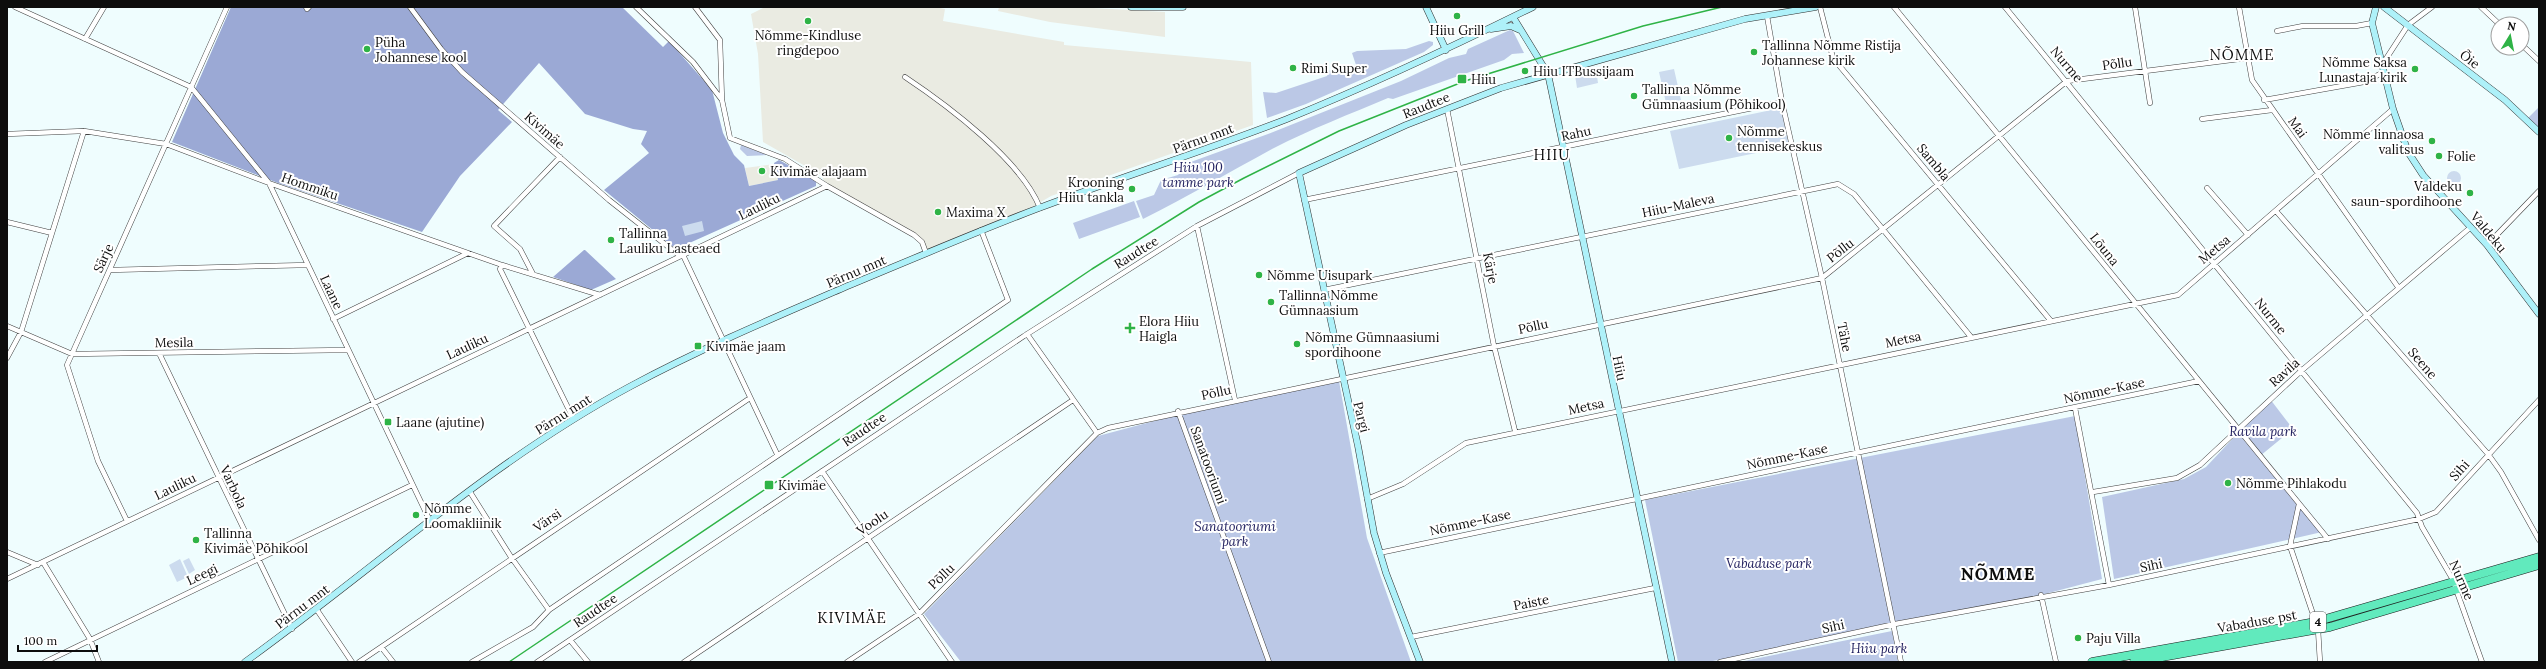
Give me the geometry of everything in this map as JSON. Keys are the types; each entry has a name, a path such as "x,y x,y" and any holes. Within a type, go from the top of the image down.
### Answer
{"highway":[{"name":"Vabaduse pst","path":"2455,586 2539,557"},
{"name":"Vabaduse pst","path":"2134,662 2316,626 2455,586 2539,565"},
{"name":"Vabaduse pst","path":"2092,662 2316,626"}],"street":[{"path":"16,7 191,87"},
{"path":"85,39 104,7"},
{"name":"Särje","path":"127,521 98,461 67,365 227,7"},
{"path":"306,7 307,9 309,7"},
{"name":"Kivimäe","path":"410,7 436,43 462,72 560,157 681,255 777,454"},
{"path":"636,7 693,62 722,100"},
{"path":"695,7 720,40 722,100 730,138 785,159 828,186 914,235 922,242 926,253"},
{"path":"1131,7 1183,7"},
{"path":"1426,7 1446,50"},
{"name":"Pärnu mnt","path":"245,662 317,610 430,521 573,418 722,340 981,230 1284,120 1446,50 1533,7"},
{"name":"Raudtee","path":"537,662 1027,334 1197,226 1299,173 1447,109 1501,88 1745,19 1816,7"},
{"name":"Sambla","path":"1820,7 1833,58 2051,321"},
{"name":"Lõuna","path":"1894,7 2328,539"},
{"name":"Nurme","path":"2005,7 2067,81 2417,513 2455,586 2482,662"},
{"path":"2135,7 2150,103"},
{"name":"Mai","path":"2239,7 2252,80 2264,100 2398,287"},
{"name":"Valdeku","path":"2376,7 2372,23 2394,109 2408,152 2417,167 2488,245 2539,314"},
{"name":"Õie","path":"2384,7 2505,100 2539,132"},
{"path":"2264,100 2364,82 2383,68 2408,25 2432,7"},
{"path":"2481,7 2491,16"},
{"name":"Tähe","path":"1767,16 1782,102 1822,278 1895,624 1901,662"},
{"name":"Hiiu","path":"1513,17 1548,74 1636,499 1672,662"},
{"path":"2277,31 2303,26 2356,26 2372,23"},
{"path":"1487,29 1511,26 1520,30"},
{"path":"2530,53 2539,61"},
{"name":"Põllu","path":"848,662 919,614 1097,433 1108,428 1178,411 1822,278 1883,231 1938,184 1999,137 2067,81 2247,58"},
{"path":"905,77 941,101 989,144 1029,185 1040,208"},
{"name":"Laane","path":"191,87 269,183 430,521"},
{"name":"Rahu","path":"1304,200 1457,170 1782,102"},
{"name":"Kärje","path":"1447,109 1457,170 1478,259 1494,346 1515,431"},
{"name":"Metsa","path":"1367,499 1403,484 1466,442 2178,295 2394,109"},
{"path":"2202,119 2272,110"},
{"path":"7,358 21,332 84,131"},
{"name":"Hommiku","path":"7,134 84,131 166,144 269,183 502,265 600,295"},
{"path":"532,274 520,250 494,226 560,157"},
{"name":"Pargi","path":"1299,173 1341,377 1358,446 1367,499 1379,553 1420,662"},
{"name":"Hiiu-Maleva","path":"1324,290 1478,259 1581,235 1838,184 1844,186 1854,194 1971,337"},
{"name":"Lauliku","path":"7,579 681,255 828,186"},
{"path":"2207,188 2248,235"},
{"path":"2488,245 2539,191"},
{"name":"Seene","path":"2276,211 2488,454 2501,472 2539,540"},
{"path":"7,222 52,233"},
{"path":"1197,226 1235,400"},
{"name":"Ravila","path":"2093,492 2177,478 2200,465 2301,371 2398,287 2471,227"},
{"name":"Raudtee","path":"472,662 533,627 549,610 777,454 1008,300 981,230"},
{"path":"333,319 468,253"},
{"path":"110,270 308,265"},
{"path":"502,265 500,269 528,329 573,418"},
{"name":"Mesila","path":"7,326 72,354 348,350"},
{"path":"1027,334 1097,433"},
{"name":"Varbola","path":"159,353 257,560 292,628"},
{"name":"Nõmme-Kase","path":"1379,553 2199,381"},
{"name":"Värsi","path":"359,662 382,648 511,557 750,398"},
{"name":"Voolu","path":"684,662 1073,400"},
{"name":"Sihi","path":"1720,662 1895,624 2041,595 2109,585 2419,519 2436,512 2539,400"},
{"path":"2075,408 2093,492 2109,585"},
{"name":"Sanatooriumi","path":"1178,411 1269,662"},
{"path":"822,471 952,662"},
{"name":"Leegi","path":"45,662 412,485"},
{"path":"470,492 511,557 549,610"},
{"path":"2299,504 2290,546 2316,626 2320,662"},
{"path":"7,552 40,564 90,639 99,662"},
{"name":"Paiste","path":"1411,637 1655,588"},
{"path":"2041,595 2056,662"},
{"path":"317,610 352,662"},
{"path":"570,640 588,662"},
{"path":"382,648 393,662"}],"shaded area":[{"path":"231,7 622,7 663,47 669,41 712,90 723,133 734,155 744,165 749,186 778,180 774,163 779,160 816,180 816,186 676,249 604,190 649,153 641,144 647,131 633,129 585,114 539,63 498,110 512,122 460,176 422,232 278,183 172,142"},
{"path":"765,7 936,7 945,9 943,21 1064,42 1064,45 1251,62 1253,125 1051,196 1012,219 926,253 922,242 827,186 821,175 763,142 758,54 751,14"},
{"path":"999,7 1075,7 1165,12 1165,37 1050,22 998,11"},
{"path":"1674,69 1681,100 1666,103 1659,72"},
{"path":"1596,70 1598,83 1577,88 1575,75"},
{"name":"Nõmme tennisekeskus","path":"1781,108 1789,146 1679,169 1670,131"},
{"path":"774,164 778,180 749,186 745,168"},
{"path":"2454,171 2459,173 2461,178 2459,183 2454,185 2449,183 2447,178 2449,173"},
{"path":"702,221 704,231 685,236 682,226"},
{"path":"584,250 616,279 591,290 553,277"},
{"path":"189,558 195,570 189,574 183,561"},
{"path":"180,559 188,577 177,582 169,565"}],"green space":[{"name":"Hiiu 100 tamme park","path":"1510,30 1513,31 1524,53 1512,54 1504,60 1393,99 1388,98 1316,128 1274,148 1143,219 1136,201 1154,195 1161,180 1178,175 1188,163 1268,134 1401,81 1449,58 1466,54 1468,49"},
{"path":"1429,41 1433,42 1433,45 1424,52 1306,104 1267,118 1263,92 1276,93 1327,76 1330,70 1332,74 1356,65 1352,53 1357,51 1406,49"},
{"path":"2539,107 2539,132 2526,120"},
{"path":"741,145 767,155 747,156 740,149"},
{"path":"1134,201 1140,217 1079,239 1073,223"},
{"name":"Sanatooriumi park","path":"1339,381 1367,538 1411,662 961,662 924,614 1098,436 1177,415"},
{"name":"Ravila park","path":"2270,399 2293,429 2260,456 2237,429"},
{"name":"Vabaduse park","path":"2075,416 2102,579 2041,595 1708,662 1678,662 1645,500"},
{"path":"2238,433 2322,532 2114,579 2102,497 2184,479 2206,467"},
{"name":"Hiiu park","path":"1892,631 1898,662 1739,662"}],"railway":[{"path":"509,662 1092,269 1199,202 1339,131 1465,81 1643,26 1722,7"}],"place":[{"name":"Hiiu Grill","path":"1457,16"},
{"name":"Nõmme-Kindluse ringdepoo","path":"808,21"},
{"name":"Püha Johannese kool","path":"367,49"},
{"name":"Tallinna Nõmme Ristija Johannese kirik","path":"1754,52"},
{"name":"Rimi Super","path":"1293,68"},
{"name":"Nõmme Saksa Lunastaja kirik","path":"2415,69"},
{"name":"Hiiu ITBussijaam","path":"1525,71"},
{"name":"Hiiu","path":"1462,79"},
{"name":"Tallinna Nõmme Gümnaasium (Põhikool)","path":"1634,96"},
{"name":"Nõmme tennisekeskus","path":"1729,138"},
{"name":"Nõmme linnaosa valitsus","path":"2432,141"},
{"name":"Folie","path":"2439,156"},
{"name":"Kivimäe alajaam","path":"762,171"},
{"name":"Krooning Hiiu tankla","path":"1132,189"},
{"name":"Valdeku saun-spordihoone","path":"2470,193"},
{"name":"Maxima X","path":"938,212"},
{"name":"Tallinna Lauliku Lasteaed","path":"611,240"},
{"name":"Nõmme Uisupark","path":"1259,275"},
{"name":"Tallinna Nõmme Gümnaasium","path":"1271,302"},
{"name":"Elora Hiiu Haigla","path":"1130,328"},
{"name":"Nõmme Gümnaasiumi spordihoone","path":"1297,344"},
{"name":"Kivimäe jaam","path":"698,346"},
{"name":"Laane (ajutine)","path":"388,422"},
{"name":"Nõmme Pihlakodu","path":"2228,483"},
{"name":"Kivimäe","path":"769,485"},
{"name":"Nõmme Loomakliinik","path":"416,515"},
{"name":"Tallinna Kivimäe Põhikool","path":"196,540"},
{"name":"Paju Villa","path":"2078,638"}],"district":[{"name":"NÕMME","path":"2242,55"},
{"name":"HIIU","path":"1552,155"},
{"name":"NÕMME","path":"1998,574"},
{"name":"KIVIMÄE","path":"852,618"}]}
